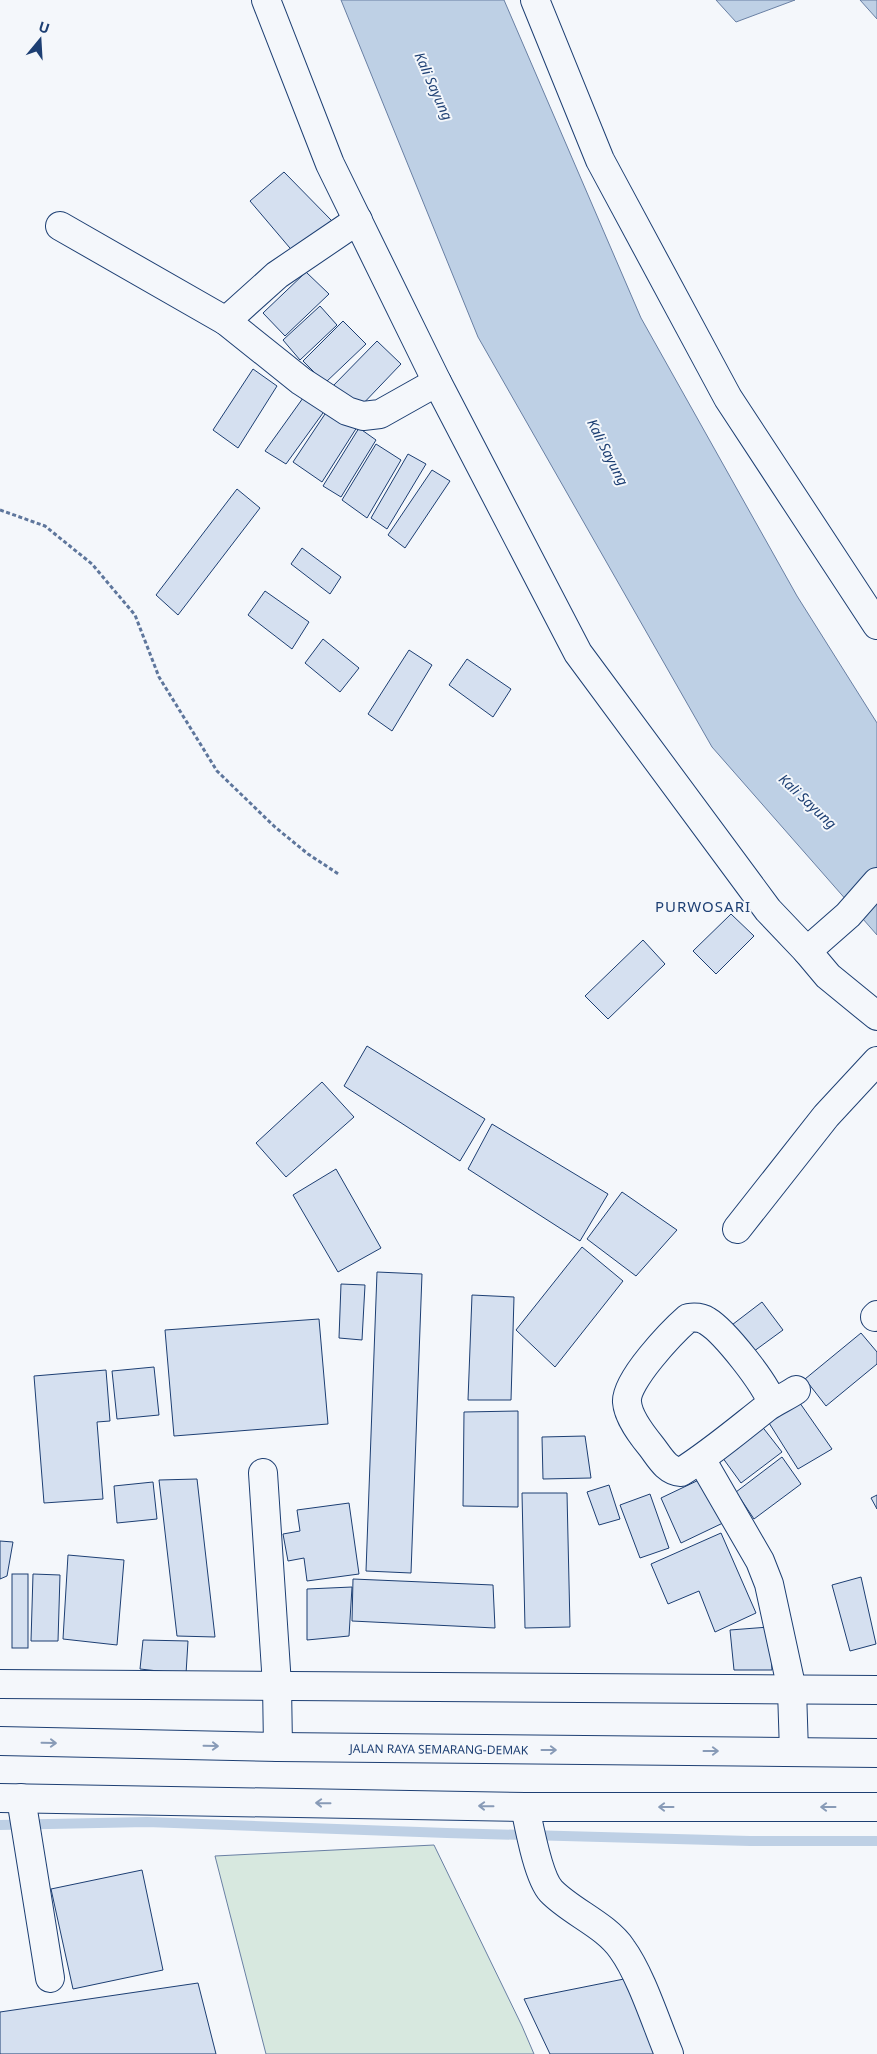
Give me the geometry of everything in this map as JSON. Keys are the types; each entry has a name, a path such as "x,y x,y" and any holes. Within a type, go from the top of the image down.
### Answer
{"main road":[{"path":"266,0 330,164 437,382 578,653 768,910 828,976 877,1016"},
{"path":"535,0 600,160 728,398 874,611"},
{"path":"226,322 276,274 358,220"},
{"path":"60,226 226,322 301,381 347,411 363,416 380,414 437,382"},
{"path":"807,951 848,915 877,882"},
{"path":"737,1229 826,1116 877,1061"},
{"path":"772,1404 764,1387 719,1330 707,1320 699,1317 688,1318 671,1334 635,1377 627,1392 627,1404 646,1439 667,1467 681,1472 701,1459 772,1404 796,1390"},
{"path":"701,1459 760,1561 769,1584 793,1697 794,1741"},
{"path":"263,1473 278,1720"},
{"path":"0,1684 278,1720 603,1690 793,1697 877,1690"},
{"name":"JALAN RAYA SEMARANG-DEMAK","path":"0,1742 278,1720 794,1741 877,1753"},
{"path":"50,1978 10,1798 529,1827 877,1807"},
{"path":"529,1827 547,1885 608,1935 622,1949 635,1972 669,2054"}],"path":[{"path":"0,510 45,526 92,564 135,615 159,677 217,771 275,827 308,854 340,875"}],"shaded area":[{"path":"434,1845 534,2054 266,2054 215,1856"}],"water":[{"name":"Kali Sayung","path":"341,0 504,0 641,318 797,596 877,723 877,935 712,747 478,337"},
{"path":"716,0 795,0 736,22"},
{"path":"860,0 877,0 877,19"}],"building":[{"path":"284,172 332,221 295,254 250,201"},
{"path":"306,272 329,294 285,336 263,313"},
{"path":"320,306 337,325 300,360 283,340"},
{"path":"343,321 366,344 325,383 303,361"},
{"path":"377,341 401,364 358,409 331,388"},
{"path":"253,369 277,386 238,448 213,430"},
{"path":"308,391 328,406 286,464 265,451"},
{"path":"331,405 359,424 322,482 293,462"},
{"path":"359,428 376,440 341,497 323,486"},
{"path":"376,444 401,460 367,518 342,500"},
{"path":"408,454 426,464 387,529 371,518"},
{"path":"432,470 450,481 405,548 388,535"},
{"path":"237,489 260,508 178,615 156,595"},
{"path":"302,548 341,577 330,594 291,564"},
{"path":"265,591 309,622 292,649 248,615"},
{"path":"323,639 359,668 340,692 305,663"},
{"path":"409,650 432,665 392,731 368,714"},
{"path":"467,659 511,689 493,717 449,685"},
{"path":"731,914 754,936 716,974 693,951"},
{"path":"643,940 665,964 608,1019 585,996"},
{"path":"367,1046 485,1119 460,1161 344,1086"},
{"path":"322,1082 354,1117 286,1177 256,1143"},
{"path":"492,1124 608,1194 580,1241 468,1169"},
{"path":"336,1169 381,1248 338,1272 293,1195"},
{"path":"622,1192 677,1230 636,1276 587,1239"},
{"path":"582,1247 623,1281 555,1367 516,1330"},
{"path":"377,1272 422,1274 411,1573 366,1571"},
{"path":"341,1284 365,1285 362,1340 339,1338"},
{"path":"472,1295 514,1297 511,1400 468,1400"},
{"path":"762,1302 783,1330 746,1357 724,1331"},
{"path":"319,1319 328,1424 174,1436 165,1330"},
{"path":"861,1333 877,1352 877,1364 826,1406 805,1379"},
{"path":"154,1367 159,1415 117,1419 112,1371"},
{"path":"106,1370 110,1421 97,1422 103,1499 44,1503 34,1376"},
{"path":"795,1396 832,1449 798,1469 764,1415"},
{"path":"518,1411 518,1507 463,1506 464,1412"},
{"path":"757,1420 782,1452 741,1483 717,1450"},
{"path":"585,1436 591,1478 543,1479 542,1437"},
{"path":"782,1457 801,1484 754,1519 736,1492"},
{"path":"703,1478 725,1522 681,1543 661,1498"},
{"path":"197,1479 215,1637 177,1636 159,1480"},
{"path":"153,1482 157,1519 117,1523 114,1486"},
{"path":"609,1485 620,1519 599,1525 587,1492"},
{"path":"522,1493 567,1493 570,1627 525,1628"},
{"path":"650,1494 669,1548 640,1558 620,1505"},
{"path":"877,1495 877,1509 871,1498"},
{"path":"349,1503 359,1574 307,1581 304,1558 288,1561 283,1534 300,1531 297,1510"},
{"path":"721,1533 756,1613 715,1632 699,1591 668,1604 651,1564"},
{"path":"0,1541 13,1542 7,1576 0,1579"},
{"path":"68,1555 124,1560 117,1645 63,1639"},
{"path":"12,1574 28,1574 28,1648 12,1648"},
{"path":"33,1574 60,1575 58,1641 31,1641"},
{"path":"861,1577 876,1644 850,1651 832,1585"},
{"path":"353,1579 493,1585 495,1628 352,1621"},
{"path":"352,1587 349,1636 307,1640 307,1589"},
{"path":"769,1627 772,1670 734,1670 730,1630"},
{"path":"143,1640 188,1641 186,1674 140,1669"},
{"path":"142,1870 163,1970 73,1989 51,1889"},
{"path":"629,1978 655,2054 550,2054 524,1999"},
{"path":"198,1983 216,2054 0,2054 0,2012"}],"waterway":[{"path":"0,1825 147,1822 447,1833 750,1841 877,1841"}],"district":[{"name":"PURWOSARI","path":"703,906"}]}
